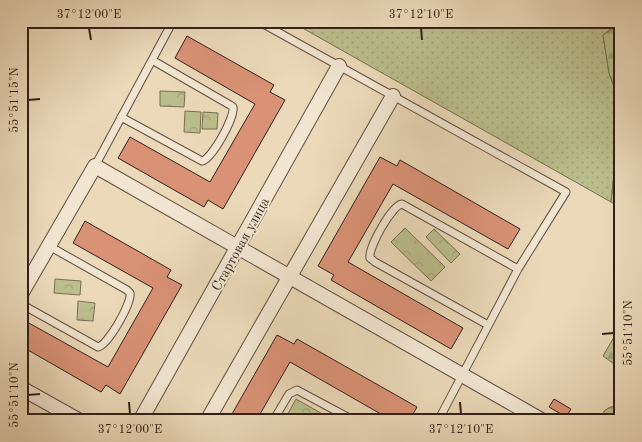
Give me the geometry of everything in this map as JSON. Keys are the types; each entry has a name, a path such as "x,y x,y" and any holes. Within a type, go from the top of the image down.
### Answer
{"street":[{"name":"Стартовая улица","path":"140,421 340,66"},
{"path":"207,421 392,96"},
{"path":"21,294 95,166 543,421"},
{"path":"21,388 80,421"}],"lane":[{"path":"95,166 173,21"},
{"path":"258,21 566,192 518,269 438,421"},
{"path":"121,117 202,161 210,157 233,116 234,107 230,104 152,60"},
{"path":"488,325 375,262 370,258 370,248 394,207 402,204 518,269"},
{"path":"21,304 98,347 106,343 130,301 130,293 127,290 49,246"},
{"path":"273,421 288,394 297,390 355,421"}],"green space":[{"path":"290,21 621,21 603,35 609,73 621,105 611,202"},
{"path":"621,23 621,105 609,73 603,35"},
{"path":"160,91 185,92 184,107 160,106"},
{"path":"185,111 201,112 200,133 184,132"},
{"path":"203,112 218,113 217,129 202,129"},
{"path":"621,118 621,208 611,202"},
{"path":"405,228 445,267 431,281 391,242"},
{"path":"434,229 460,254 451,263 426,237"},
{"path":"55,279 81,281 80,295 54,293"},
{"path":"78,301 95,303 93,321 77,320"},
{"path":"621,325 621,369 603,356"},
{"path":"296,399 335,421 284,421"},
{"path":"621,406 621,421 602,421 604,411 610,407"}],"building":[{"path":"187,36 274,85 270,92 285,100 223,209 208,200 204,207 118,158 130,137 210,182 255,104 175,58"},
{"path":"380,157 397,166 400,160 520,229 508,249 393,184 348,262 463,328 451,349 331,280 334,275 318,266"},
{"path":"85,221 171,270 167,277 182,285 120,394 106,385 101,392 21,346 21,332 27,322 108,367 153,288 73,243"},
{"path":"277,335 294,344 297,339 417,407 409,421 393,421 290,362 256,421 228,421"},
{"path":"554,399 571,409 566,417 549,407"}]}
